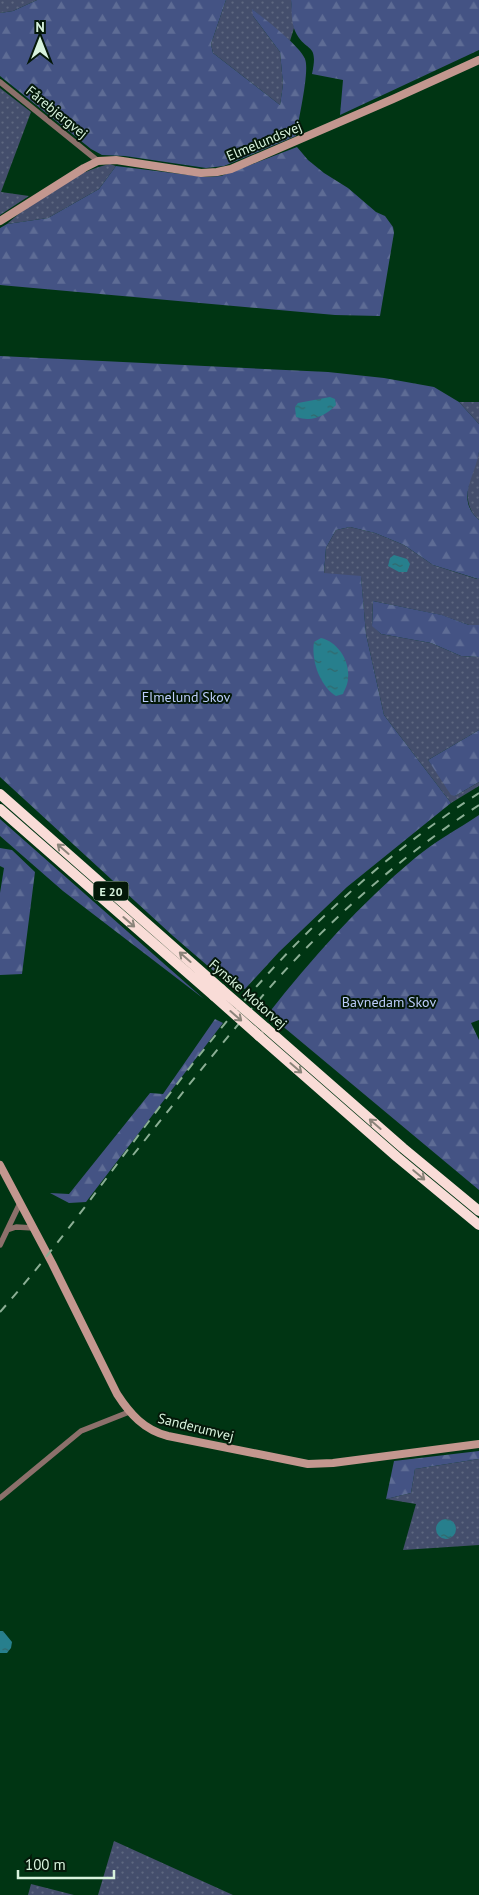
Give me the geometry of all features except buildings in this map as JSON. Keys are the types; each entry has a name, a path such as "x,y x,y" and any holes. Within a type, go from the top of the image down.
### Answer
{"highway":[{"name":"Fynske Motorvej","path":"0,794 397,1157 479,1225"},
{"name":"Fynske Motorvej","path":"0,809 218,993"},
{"name":"Fynske Motorvej","path":"262,1032 479,1212"}],"street":[{"name":"Elmelundsvej","path":"0,220 98,161 116,160 201,173 217,172 231,168 384,103 479,60"},
{"name":"Fårebjergvej","path":"0,82 98,161"},
{"name":"Sanderumvej","path":"0,1165 34,1228 117,1394 129,1412 146,1427 157,1433 308,1464 333,1463 479,1444"},
{"path":"0,1245 20,1203"},
{"path":"7,1230 16,1227 34,1228"},
{"path":"0,1498 81,1431 129,1412"}],"shaded area":[{"path":"0,0 37,0 13,11 0,13"},
{"path":"226,0 291,0 294,28 290,41 253,10 253,16 280,52 283,84 280,105 213,53 211,44"},
{"path":"0,88 31,112 1,192 29,196 0,215"},
{"path":"110,164 116,166 99,189 48,218 7,224 56,188 97,167"},
{"path":"459,402 479,402 479,424"},
{"path":"479,452 479,520 469,505 468,488"},
{"path":"350,527 375,533 404,545 433,565 477,579 479,578 479,625 469,625 441,615 373,601 372,625 381,634 431,643 461,656 479,657 479,730 428,760 455,796 479,782 479,786 451,803 384,715 366,634 361,577 324,574 326,548 336,530"},
{"path":"479,1459 479,1545 403,1550 416,1504 386,1499 411,1493 415,1469"},
{"path":"114,1841 233,1895 98,1895"},
{"path":"31,1884 74,1895 28,1895"}],"green space":[{"path":"37,0 226,0 211,44 213,53 280,105 283,84 280,52 253,16 252,9 289,40 305,59 305,85 296,136 224,166 206,168 125,156 102,155 91,149 0,76 0,13 13,11"},
{"path":"291,0 479,0 479,50 340,115 343,80 312,74 314,64 313,52 303,43 295,31 292,20"},
{"path":"297,147 308,160 324,173 348,188 376,212 385,216 393,227 394,233 380,316 335,315 0,285 0,228 7,224 48,218 99,189 116,166 205,177 221,176"},
{"name":"Elmelund Skov","path":"0,356 328,372 384,378 434,387 459,402 479,424 479,452 467,496 472,512 479,520 478,579 433,565 404,545 375,533 350,527 336,530 326,548 324,573 361,576 366,634 384,715 451,803 347,887 279,952 245,989 230,985 173,936 0,777"},
{"path":"373,601 442,615 469,625 479,625 479,657 461,656 431,643 381,634 372,626"},
{"path":"479,730 479,782 455,796 451,795 428,760"},
{"name":"Bavnedam Skov","path":"479,815 479,1020 471,1023 479,1040 479,1190 268,1014 319,952 375,894 422,852"},
{"path":"0,819 204,999 63,891 0,836"},
{"path":"0,848 12,850 35,872 22,974 0,975 0,893 4,868 0,866"},
{"path":"215,1019 223,1023 86,1202 69,1203 50,1193 69,1194 150,1093 163,1094"},
{"path":"479,1451 479,1459 415,1469 411,1493 386,1499 394,1461"}],"water":[{"path":"330,397 335,399 336,405 327,413 313,419 296,417 295,407 298,403"},
{"path":"394,555 407,559 410,564 407,572 399,572 388,566 390,558"},
{"path":"321,638 338,648 345,659 348,678 343,694 336,696 330,692 321,680 315,665 314,642"},
{"path":"446,1519 453,1522 456,1529 453,1536 446,1539 439,1536 436,1529 439,1522"},
{"path":"0,1631 3,1631 12,1642 11,1648 7,1653 0,1653"}],"railway":[{"path":"0,1312 33,1274 186,1073 250,994 302,938 357,886 416,837 479,793"},
{"path":"133,1155 205,1064 302,952 374,884 425,843 479,805"}]}
